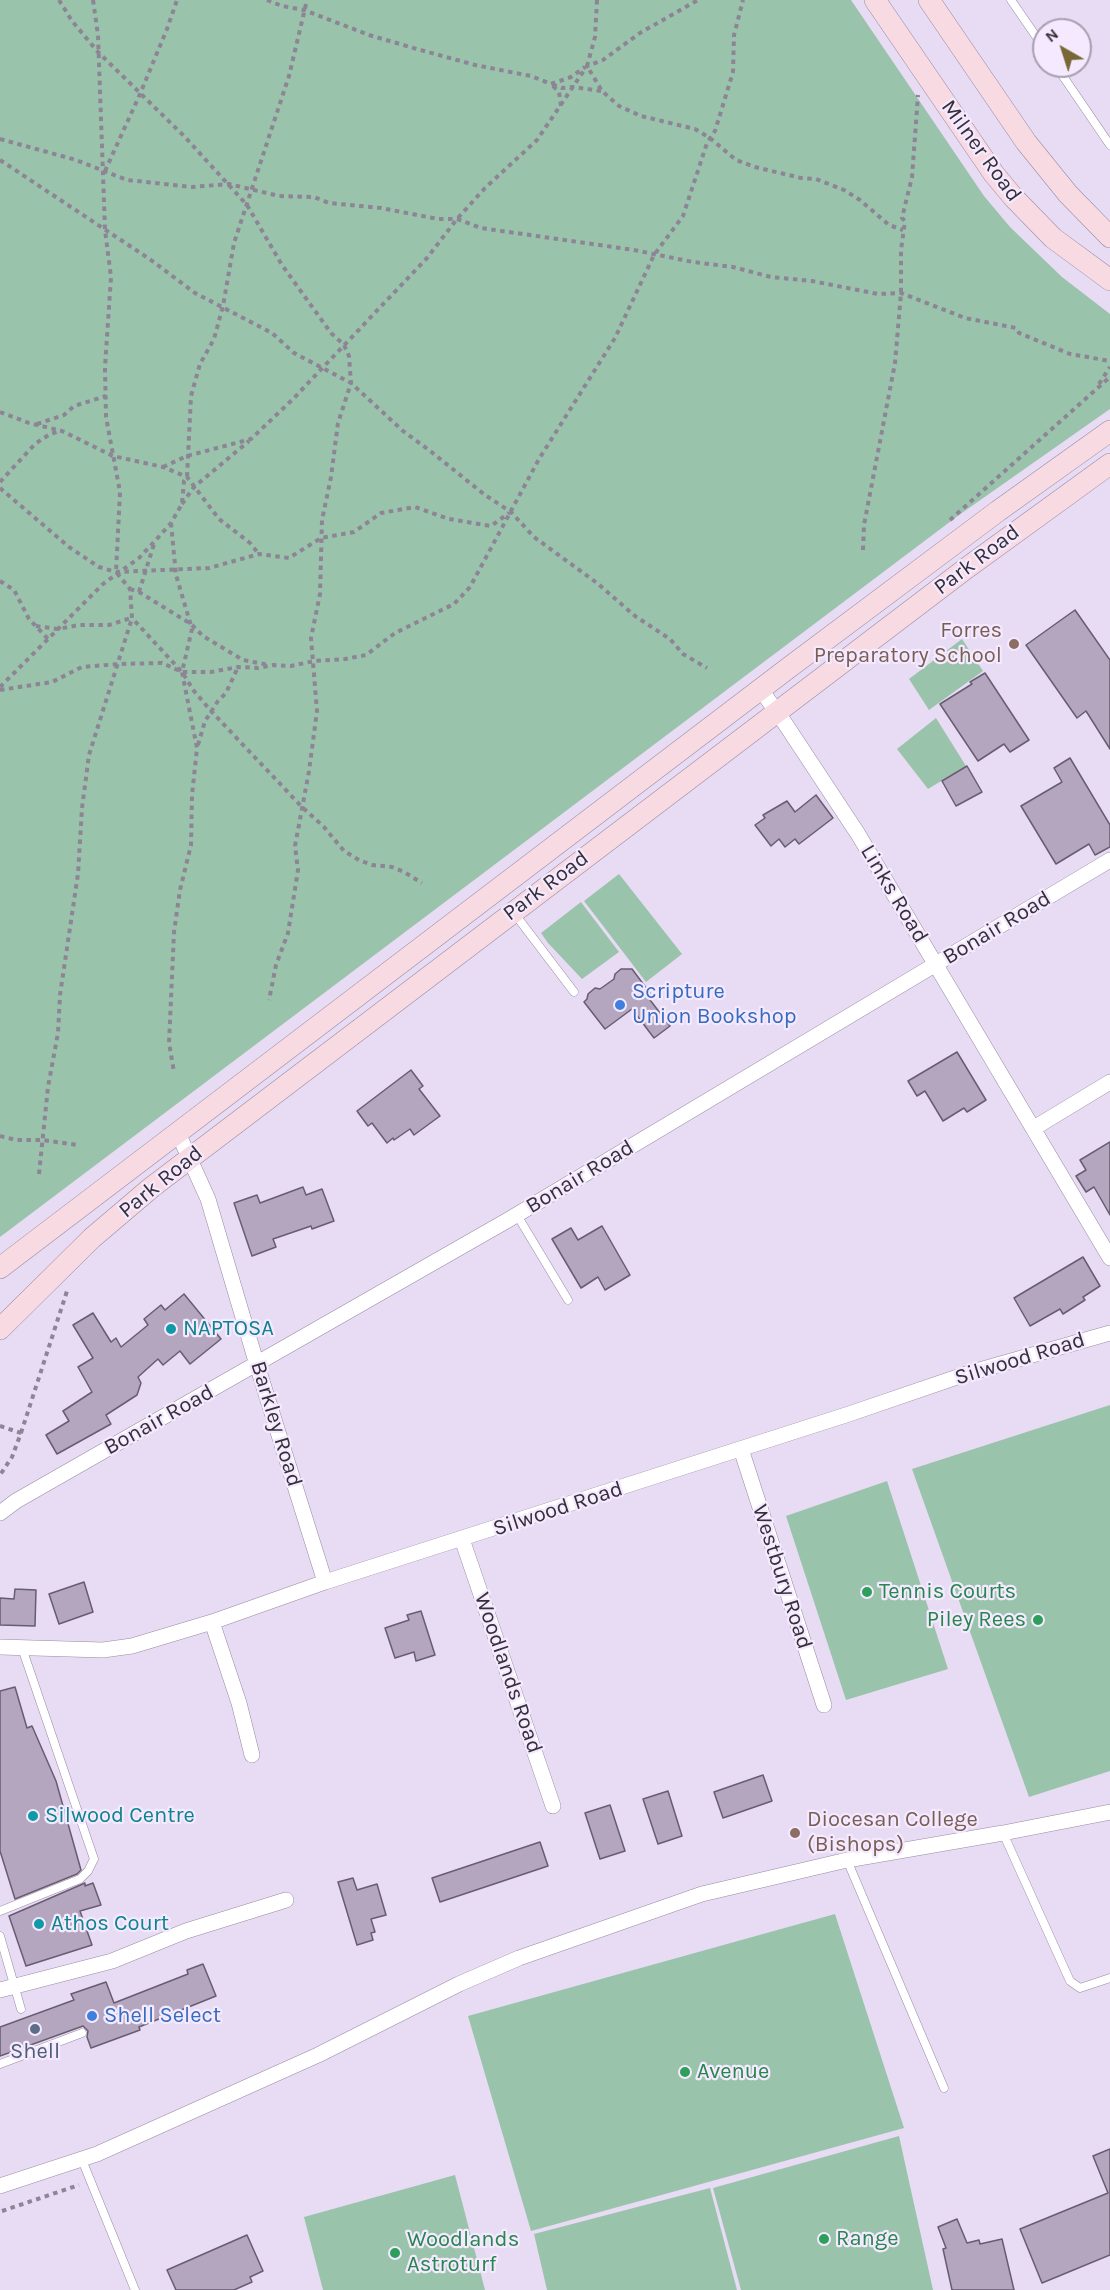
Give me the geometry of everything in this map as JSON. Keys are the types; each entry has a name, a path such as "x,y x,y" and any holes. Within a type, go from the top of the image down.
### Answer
{"main road":[{"name":"Milner Road","path":"875,0 994,174 1029,215 1053,238 1107,279"},
{"name":"Milner Road","path":"929,0 1026,142 1056,181 1110,237"},
{"name":"Park Road","path":"0,1268 177,1131 760,690 998,511 1110,432"},
{"name":"Park Road","path":"0,1329 92,1238 152,1187 983,555 1110,464"}],"street":[{"name":"Links Road","path":"760,690 858,834 1110,1258"},
{"name":"Bonair Road","path":"0,1513 44,1485 517,1215 1110,860"},
{"path":"1034,1128 1110,1082"},
{"name":"Barkley Road","path":"177,1131 208,1199 257,1365 326,1582"},
{"name":"Silwood Road","path":"0,1647 116,1649 132,1646 212,1622 326,1582 969,1373 1110,1333"},
{"name":"Westbury Road","path":"741,1449 824,1705"},
{"name":"Woodlands Road","path":"462,1539 553,1806"},
{"path":"212,1622 239,1703 252,1755"},
{"path":"0,2186 82,2160 318,2055 459,1984 519,1958 702,1894 847,1860 1110,1812"},
{"path":"7,1988 112,1962 186,1931 286,1900"}],"lane":[{"path":"1011,0 1032,31"},
{"path":"1064,78 1110,145"},
{"path":"513,912 574,992"},
{"path":"517,1215 568,1300"},
{"path":"0,1911 80,1879 88,1871 94,1859 67,1774 22,1648"},
{"path":"1003,1833 1070,1981 1080,1988 1110,1978"},
{"path":"847,1860 944,2088"},
{"path":"0,1936 7,1988 21,2009"},
{"path":"0,2064 82,2033"},
{"path":"82,2160 135,2290"}],"path":[{"path":"59,0 72,21 98,52 247,205 282,265 350,356 351,382 338,423 331,477 322,520 320,594 311,638 317,711 295,846 298,870 288,933 276,965 268,1000"},
{"path":"93,0 99,35 105,171 105,230 111,277 105,367 106,417 120,492 116,572 130,589 140,592 191,624 203,636 243,660 291,666 366,655 395,633 454,604 470,587 539,459 615,338 654,255 683,216 710,138 718,123 733,72 734,35 743,0"},
{"path":"105,171 140,94 177,0"},
{"path":"267,0 282,6 304,10 379,38 476,65 531,76 562,88 573,87 602,91"},
{"path":"182,504 184,481 187,477 191,396 200,364 214,339 223,306 234,243 289,76 307,0"},
{"path":"0,689 116,572 138,558 155,541 171,523 194,487 251,439 324,367 427,258 485,188 537,140 587,66 595,37 597,0"},
{"path":"551,84 571,77 587,66 603,60 640,33 698,0"},
{"path":"587,66 602,91 619,106 641,116 695,129 710,138 736,160 771,171 816,179 844,190 860,200 889,225 903,230"},
{"path":"551,84 559,92 561,106"},
{"path":"863,550 864,525 896,363 905,221 902,218 912,177 918,91"},
{"path":"0,140 76,160 127,180 192,187 229,184 279,196 314,197 329,203 381,208 438,219 457,219 481,228 733,267 771,277 812,281 878,294 901,293 965,318 1016,328 1019,333 1070,354 1110,361"},
{"path":"0,159 195,293 272,333 294,353 351,382 403,431 485,495 511,512 534,537 597,583 635,616 670,639 683,654 707,668"},
{"path":"1096,389 1110,367"},
{"path":"36,425 64,415 74,406 105,396"},
{"path":"0,412 36,425 62,431 113,456 163,467 187,477 219,519 250,543 259,554"},
{"path":"0,482 34,444 50,434 62,431"},
{"path":"163,467 187,456 251,439"},
{"path":"0,488 69,547 99,567 116,572 210,568 259,554 290,558 321,538 354,532 381,513 415,507 448,519 491,526 511,512"},
{"path":"171,523 175,569 192,629 182,672 198,748"},
{"path":"140,592 155,541"},
{"path":"0,581 14,590 36,626 48,639"},
{"path":"39,1174 60,995 78,874 82,808 89,755 132,618 130,589"},
{"path":"36,626 58,629 79,625 109,625 132,618"},
{"path":"132,618 182,672 211,711 302,807 324,827 344,851 372,865 392,867 422,883"},
{"path":"0,689 52,682 82,667 162,663 182,672 212,672 238,667 258,668 273,665"},
{"path":"174,1072 169,1043 174,932 180,890 191,845 192,795 198,748 205,721 226,693 238,667"},
{"path":"0,1136 16,1140 42,1140 78,1145"},
{"path":"0,1475 12,1457 21,1433 69,1287"},
{"path":"0,1426 21,1433"},
{"path":"2,2211 91,2181"}],"green space":[{"path":"0,0 851,0 984,196 1010,227 1062,277 1110,314 1110,409 959,515 0,1237"},
{"path":"962,639 983,671 929,710 909,679"},
{"path":"936,718 966,766 928,789 897,749"},
{"path":"619,874 682,954 646,982 584,901"},
{"path":"581,902 619,952 582,979 541,933"},
{"name":"Piley Rees","path":"1110,1405 1110,1771 1029,1797 912,1469"},
{"name":"Tennis Courts","path":"887,1481 948,1669 846,1700 786,1516"},
{"name":"Avenue","path":"835,1914 904,2128 531,2231 468,2016"},
{"name":"Range","path":"899,2136 933,2290 741,2290 713,2188"},
{"name":"Woodlands Astroturf","path":"455,2175 485,2290 323,2290 304,2217"},
{"path":"710,2188 737,2290 547,2290 534,2234"}],"building":[{"path":"1075,610 1110,660 1110,749 1086,711 1077,718 1026,645"},
{"path":"985,673 1029,740 1010,752 1004,744 978,761 940,704"},
{"path":"1070,758 1110,825 1110,847 1095,855 1089,844 1056,864 1021,806 1062,782 1054,768"},
{"path":"967,766 982,792 956,806 942,781"},
{"path":"816,795 833,818 799,844 795,839 785,847 779,839 771,846 755,825 765,818 763,815 787,801 795,812"},
{"name":"Scripture Union Bookshop","path":"621,969 632,969 650,993 647,996 670,1026 654,1038 632,1009 605,1029 584,1002 588,994 614,979 615,974"},
{"path":"957,1052 986,1100 967,1112 964,1108 943,1121 925,1091 917,1096 908,1081"},
{"path":"411,1070 423,1086 419,1089 440,1116 414,1135 410,1129 387,1143 372,1123 368,1126 357,1111"},
{"path":"1110,1142 1110,1215 1094,1187 1086,1192 1076,1176 1086,1170 1080,1160"},
{"path":"303,1187 306,1195 322,1189 334,1221 273,1239 276,1247 252,1256 234,1203 257,1195 260,1203"},
{"path":"602,1226 630,1275 605,1290 598,1277 581,1288 552,1239 571,1228 578,1240"},
{"path":"1083,1257 1100,1286 1083,1297 1085,1300 1063,1314 1060,1309 1030,1326 1014,1298"},
{"path":"184,1294 221,1339 190,1364 180,1351 163,1365 158,1359 138,1377 141,1383 137,1395 106,1415 111,1424 57,1454 46,1435 69,1421 63,1411 92,1392 78,1367 93,1358 73,1325 93,1313 111,1342 116,1338 121,1347 148,1325 144,1319 161,1305 165,1310"},
{"path":"84,1582 93,1612 59,1624 49,1594"},
{"path":"15,1589 36,1590 35,1626 0,1625 0,1598 14,1599"},
{"path":"421,1611 435,1655 416,1661 414,1652 395,1658 385,1628 409,1620 407,1615"},
{"name":"Silwood Centre","path":"15,1687 27,1728 32,1726 56,1781 81,1870 77,1874 15,1899 0,1851 0,1691"},
{"path":"763,1775 772,1801 723,1818 714,1792"},
{"path":"668,1791 682,1836 658,1844 643,1799"},
{"path":"610,1805 625,1851 600,1859 585,1813"},
{"path":"540,1842 548,1866 440,1902 432,1878"},
{"path":"353,1878 357,1890 377,1884 386,1915 371,1919 375,1932 371,1933 373,1940 357,1945 338,1882"},
{"name":"Athos Court","path":"85,1883 85,1886 93,1883 101,1905 80,1911 92,1945 26,1966 9,1916"},
{"path":"203,1964 216,1996 139,2027 140,2030 91,2048 87,2037 88,2031 83,2026 0,2056 0,2027 74,2000 71,1994 106,1982 114,2003 188,1974 187,1970"},
{"path":"1110,2149 1110,2255 1042,2283 1020,2229 1108,2193 1093,2156"},
{"path":"957,2219 967,2243 979,2240 980,2244 1002,2239 1014,2290 952,2290 943,2249 946,2248 938,2227"},
{"path":"247,2235 263,2271 250,2277 252,2282 234,2290 176,2290 167,2270"}],"place":[{"name":"Forres Preparatory School","path":"1014,644"},
{"name":"Scripture Union Bookshop","path":"620,1005"},
{"name":"NAPTOSA","path":"171,1329"},
{"name":"Tennis Courts","path":"867,1592"},
{"name":"Piley Rees","path":"1038,1620"},
{"name":"Silwood Centre","path":"33,1816"},
{"name":"Diocesan College (Bishops)","path":"795,1833"},
{"name":"Athos Court","path":"39,1924"},
{"name":"Shell Select","path":"92,2016"},
{"name":"Shell","path":"35,2029"},
{"name":"Avenue","path":"685,2072"},
{"name":"Range","path":"824,2239"},
{"name":"Woodlands Astroturf","path":"395,2253"}]}
